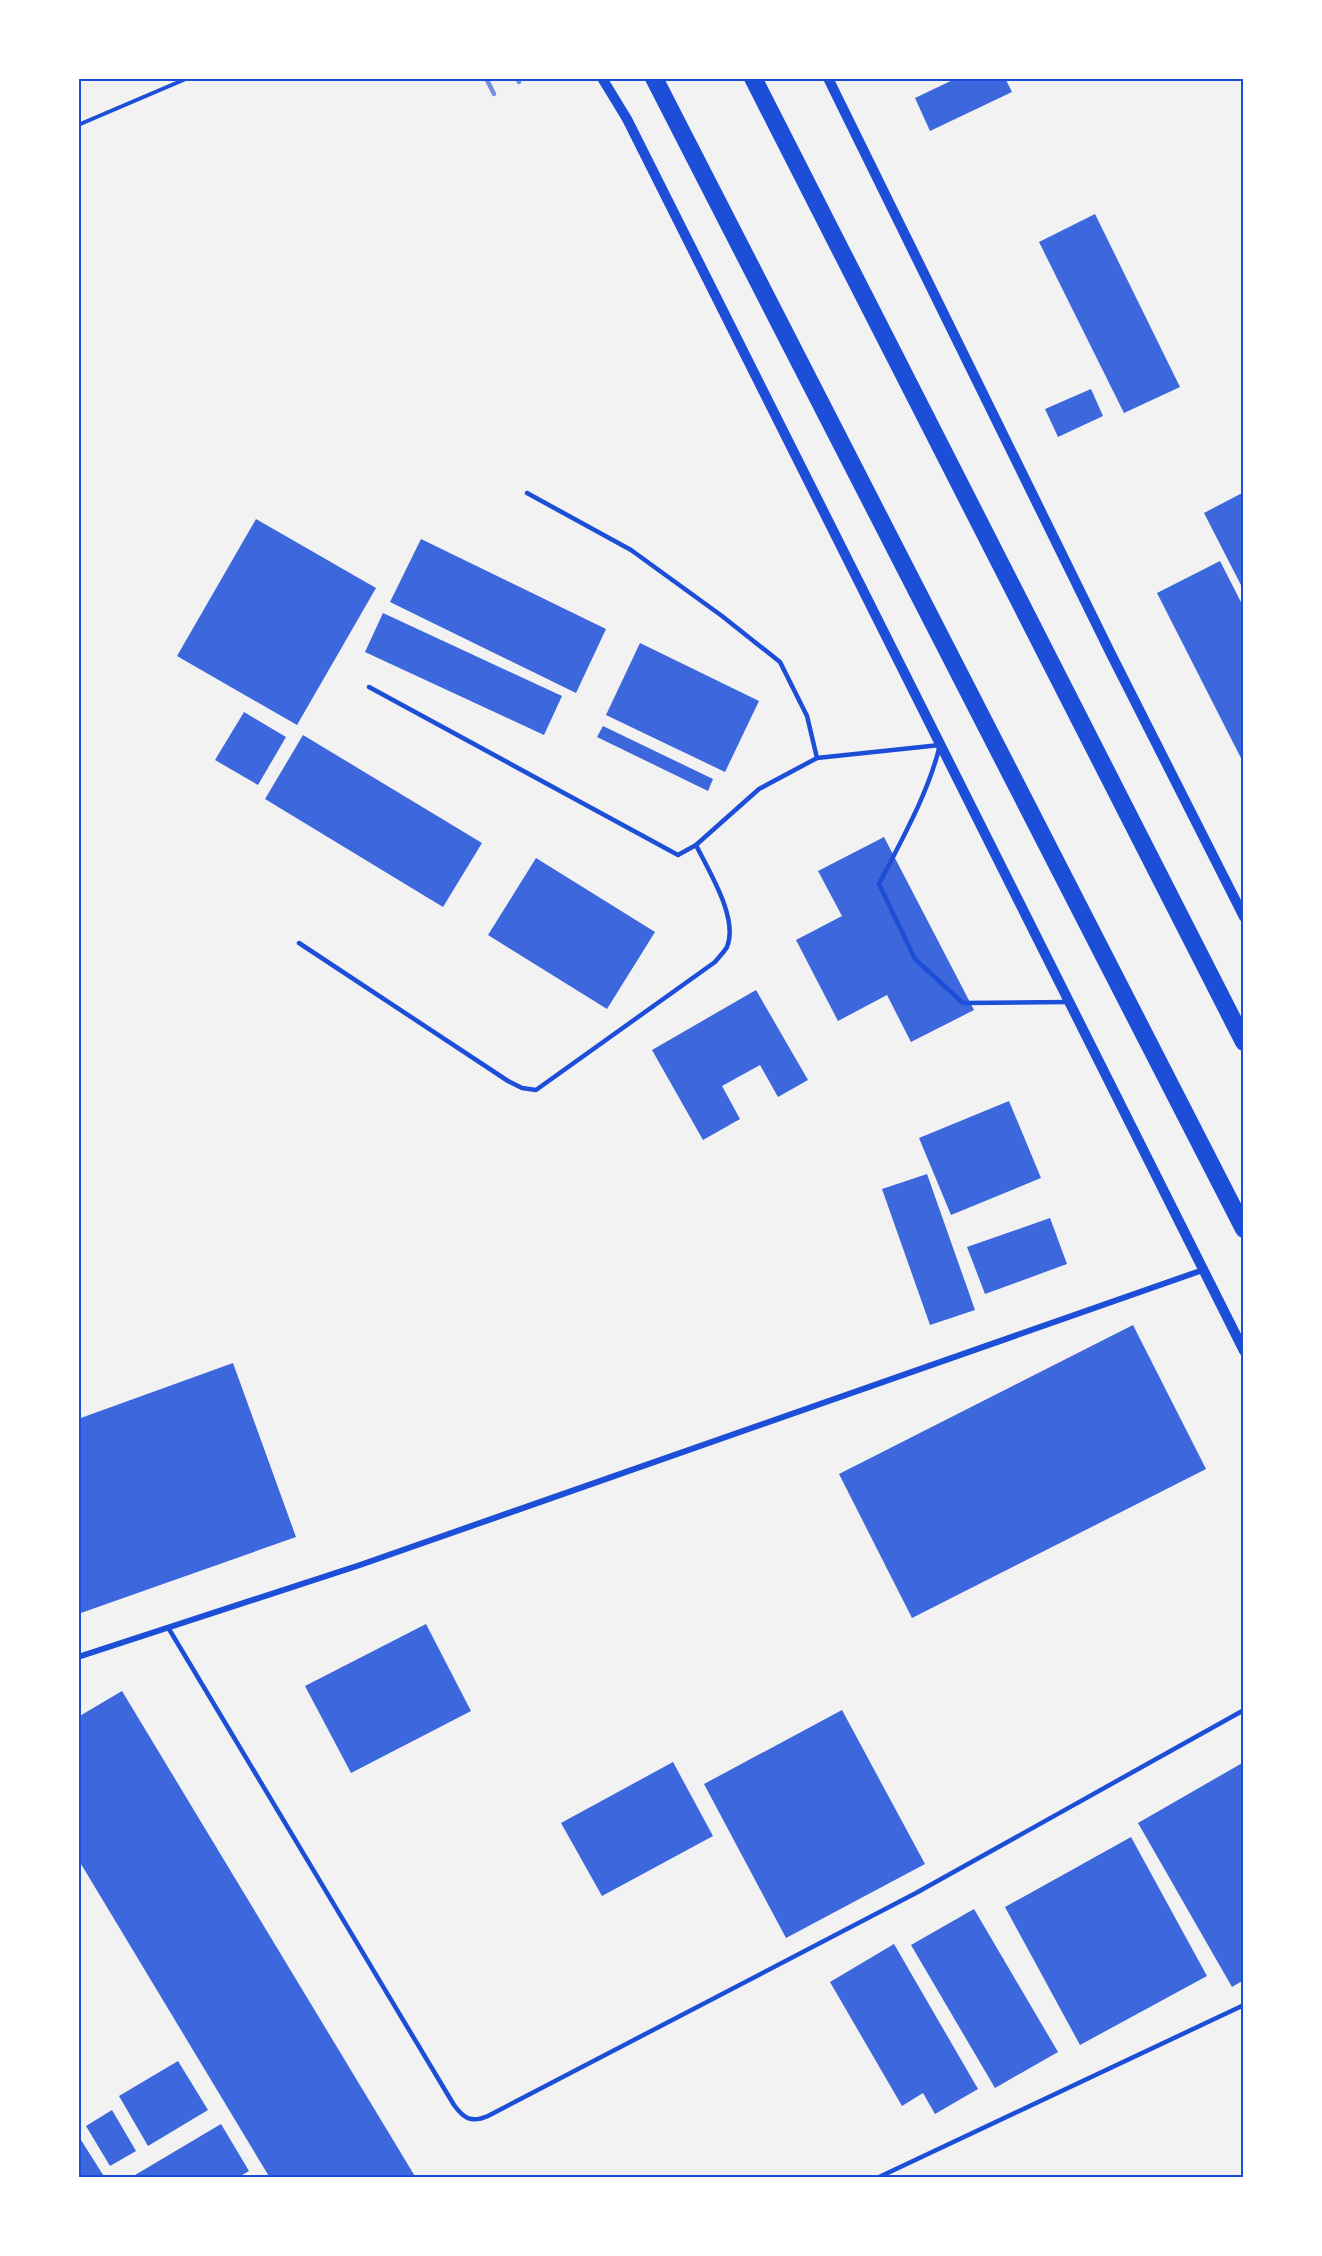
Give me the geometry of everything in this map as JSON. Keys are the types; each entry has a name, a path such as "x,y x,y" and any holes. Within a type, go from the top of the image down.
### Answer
{"highway":[{"path":"753,78 1244,1042"},
{"path":"655,83 1244,1229"}],"street":[{"path":"602,78 627,119 1244,1351"},
{"path":"828,78 1111,654 1244,917"},
{"path":"78,1657 170,1629 370,1562 1203,1270"}],"lane":[{"path":"527,493 631,550 722,616 780,662 807,716 817,758"},
{"path":"369,687 674,854 681,855 696,845 759,789 817,758 940,745 935,768 879,884 915,959 963,1003 1069,1002"},
{"path":"299,943 508,1081 522,1088 536,1090 715,962 727,946 729,925 720,894 696,845"},
{"path":"170,1629 454,2105 465,2118 473,2120 488,2116 916,1893 1244,1710"},
{"path":"877,2178 1244,2005"}],"path":[{"path":"78,125 188,78"}],"building":[{"path":"957,78 1005,78 1012,92 930,131 915,98"},
{"path":"1095,214 1180,387 1124,413 1039,242"},
{"path":"1091,389 1103,416 1058,437 1045,409"},
{"path":"1244,492 1244,591 1204,513"},
{"path":"256,519 376,588 297,725 177,656"},
{"path":"421,539 606,629 576,693 390,602"},
{"path":"1220,561 1244,608 1244,764 1157,593"},
{"path":"383,613 562,696 544,735 365,652"},
{"path":"640,643 759,701 725,772 606,715"},
{"path":"244,712 286,737 258,785 215,760"},
{"path":"603,726 713,779 708,791 597,737"},
{"path":"303,735 482,843 443,907 265,799"},
{"path":"884,837 974,1010 911,1042 887,995 838,1021 796,940 842,916 818,871"},
{"path":"536,858 655,932 607,1009 488,935"},
{"path":"756,990 808,1080 778,1097 760,1065 722,1086 740,1119 703,1140 652,1050"},
{"path":"1009,1101 1041,1178 951,1215 919,1138"},
{"path":"927,1174 975,1310 930,1325 882,1189"},
{"path":"1050,1218 1067,1264 985,1294 967,1247"},
{"path":"1133,1325 1206,1469 912,1618 839,1474"},
{"path":"233,1363 296,1537 78,1614 78,1419"},
{"path":"426,1624 471,1711 351,1773 305,1686"},
{"path":"122,1691 416,2178 270,2178 78,1859 78,1717"},
{"path":"842,1710 925,1864 786,1938 704,1784"},
{"path":"673,1762 713,1836 602,1896 561,1823"},
{"path":"1244,1762 1244,1980 1232,1987 1138,1823"},
{"path":"1131,1837 1207,1976 1080,2045 1005,1907"},
{"path":"974,1909 1058,2052 995,2088 911,1945"},
{"path":"894,1944 978,2089 935,2114 923,2093 902,2106 830,1982"},
{"path":"178,2061 208,2110 148,2146 119,2096"},
{"path":"112,2110 136,2151 110,2166 86,2126"},
{"path":"221,2124 249,2171 237,2178 130,2178"},
{"path":"81,2140 105,2178 78,2178 78,2142"}],"railway":[{"path":"486,78 494,94"},
{"path":"517,78 519,82"}]}
